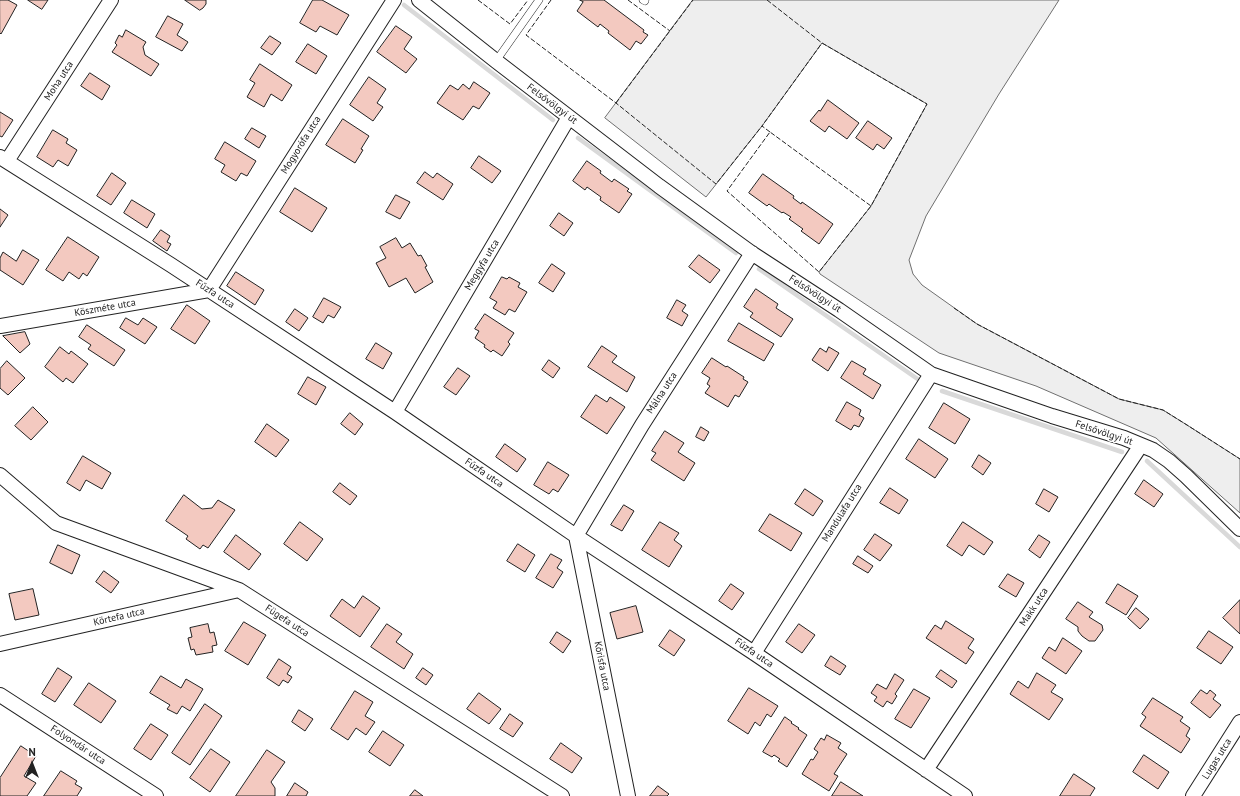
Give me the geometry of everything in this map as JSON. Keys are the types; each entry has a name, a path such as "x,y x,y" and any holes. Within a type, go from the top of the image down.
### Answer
{"street":[{"name":"Moha utca","path":"3,159 112,0"},
{"name":"Mogyorófa utca","path":"209,290 394,0"},
{"name":"Felsővölgyi út","path":"419,0 655,184 752,253 840,310 931,374 1052,416 1124,438 1153,450 1186,476 1240,529"},
{"name":"Meggyfa utca","path":"395,412 569,117"},
{"name":"Fűzfa utca","path":"3,159 209,290 395,412 576,536 754,653 926,770 951,791 965,796"},
{"name":"Málna utca","path":"576,536 642,425 752,253"},
{"name":"Köszméte utca","path":"0,326 209,290"},
{"name":"Mandulafa utca","path":"754,653 931,374"},
{"name":"Makk utca","path":"926,770 1141,445"},
{"name":"Fügefa utca","path":"0,475 56,523 239,590 562,796"},
{"name":"Kőrisfa utca","path":"576,536 628,796"},
{"name":"Körtefa utca","path":"0,644 239,590"},
{"name":"Folyondár utca","path":"0,694 156,796"},
{"name":"Lugas utca","path":"1193,796 1240,722"}],"lane":[{"path":"496,61 539,0"}],"shaded area":[{"path":"693,0 1059,0 999,94 926,216 909,260 913,274 922,285 977,324 1119,399 1163,410 1240,459 1240,513 1156,438 1036,386 939,353 820,274 819,272 871,206 927,104 822,43 762,126 706,197 605,118"}],"building":[{"path":"0,0 8,0 17,5 1,34 0,33"},
{"path":"28,0 48,0 42,9"},
{"path":"185,0 206,0 206,4 200,10"},
{"path":"313,0 322,0 349,15 337,35 320,26 316,32 300,23"},
{"path":"580,0 604,0 644,30 643,32 648,35 641,44 636,41 630,50 608,33 609,31 600,24 598,27 577,11 583,2"},
{"path":"168,16 183,24 177,35 188,42 182,51 156,37"},
{"path":"396,26 412,37 404,49 417,59 406,73 377,52"},
{"path":"126,30 146,42 143,47 145,55 159,64 151,76 112,52 117,45 115,43 119,35 122,37"},
{"path":"270,36 281,43 272,55 261,48"},
{"path":"308,44 327,56 316,74 296,62"},
{"path":"260,64 292,85 282,101 271,94 264,107 247,97 255,83 250,80"},
{"path":"90,73 110,86 102,100 81,86"},
{"path":"369,77 386,89 377,103 383,107 373,121 350,105"},
{"path":"474,82 490,93 479,109 473,106 463,120 437,103 450,85 458,90 463,84 469,89"},
{"path":"828,100 859,123 847,139 829,126 825,132 810,121"},
{"path":"0,112 13,120 2,137 0,136"},
{"path":"343,119 369,136 355,163 326,145"},
{"path":"868,121 892,138 884,149 877,144 873,150 856,138"},
{"path":"252,128 266,136 259,148 245,139"},
{"path":"53,130 68,139 66,143 77,150 68,166 58,160 53,167 37,157"},
{"path":"225,142 256,161 247,176 241,173 236,181 221,172 225,165 215,159"},
{"path":"479,156 501,171 492,183 471,168"},
{"path":"587,161 601,171 600,173 612,182 614,179 629,189 627,191 632,194 619,213 600,200 601,197 587,187 585,190 573,181"},
{"path":"425,172 433,178 437,173 453,184 443,200 417,183"},
{"path":"112,173 126,183 111,205 97,196"},
{"path":"763,174 794,196 793,198 801,204 802,202 833,224 819,244 801,231 803,229 789,219 791,217 769,204 767,206 749,193"},
{"path":"295,188 327,208 312,232 280,212"},
{"path":"396,195 410,202 400,219 386,212"},
{"path":"132,200 155,214 147,228 124,213"},
{"path":"0,209 8,215 0,227"},
{"path":"559,213 573,223 564,236 550,226"},
{"path":"161,230 170,236 167,242 171,244 167,251 153,241"},
{"path":"68,237 99,257 87,276 83,273 79,279 69,272 63,281 46,270"},
{"path":"396,238 402,248 410,243 418,256 421,255 427,266 425,267 433,282 415,293 406,278 389,287 376,263 386,258 380,247"},
{"path":"23,250 39,260 23,285 0,270 0,258 3,252 16,261"},
{"path":"699,255 720,270 710,283 689,267"},
{"path":"552,264 565,273 553,292 539,283"},
{"path":"236,272 264,290 255,305 227,286"},
{"path":"502,277 507,279 509,277 520,283 518,287 527,292 515,312 509,309 505,315 493,308 497,302 490,298"},
{"path":"756,289 778,304 776,308 793,319 781,337 750,317 753,313 744,307"},
{"path":"324,298 341,307 334,318 328,315 323,323 313,317"},
{"path":"677,300 686,305 682,311 688,315 682,326 667,318"},
{"path":"187,305 210,321 195,344 171,329"},
{"path":"295,309 308,318 299,331 286,322"},
{"path":"485,314 514,333 508,342 510,344 502,356 493,350 491,352 484,347 485,345 475,338 479,331 475,329"},
{"path":"126,318 138,325 143,318 157,327 145,344 120,328"},
{"path":"739,323 774,344 764,361 728,341"},
{"path":"87,325 125,350 114,366 88,349 91,345 79,337"},
{"path":"25,332 30,344 20,353 3,336"},
{"path":"376,343 392,353 383,369 366,359"},
{"path":"602,346 617,356 612,362 635,377 627,392 588,367"},
{"path":"60,347 69,354 71,351 88,364 73,383 66,378 63,382 45,367"},
{"path":"829,347 839,353 828,371 812,360 820,348 826,352"},
{"path":"712,358 744,377 743,379 748,382 739,397 735,395 728,407 705,393 710,386 707,384 710,378 702,373"},
{"path":"549,360 560,368 553,378 542,370"},
{"path":"7,361 25,378 8,395 0,388 0,369"},
{"path":"852,361 866,369 863,374 881,385 873,399 841,378"},
{"path":"458,368 470,376 456,395 444,387"},
{"path":"308,377 326,387 316,405 298,394"},
{"path":"596,395 607,402 610,397 625,407 607,434 581,417"},
{"path":"847,402 861,410 859,415 864,418 859,427 854,425 851,430 836,421"},
{"path":"944,403 970,419 955,444 929,428"},
{"path":"33,407 48,422 31,440 15,426"},
{"path":"350,413 363,424 355,435 341,424"},
{"path":"267,424 289,440 276,457 255,442"},
{"path":"701,427 709,432 704,441 696,437"},
{"path":"665,431 684,443 678,452 695,463 684,481 651,460 656,453 652,451"},
{"path":"919,439 948,459 935,478 906,459"},
{"path":"505,444 526,459 517,472 496,457"},
{"path":"979,455 991,463 983,475 972,467"},
{"path":"83,456 111,473 102,489 86,480 80,491 67,483"},
{"path":"548,462 569,475 558,492 553,489 549,494 534,485"},
{"path":"1144,480 1163,494 1154,507 1135,494"},
{"path":"340,483 357,496 350,505 333,492"},
{"path":"890,488 908,500 899,514 880,503"},
{"path":"805,489 823,501 813,516 795,504"},
{"path":"1044,489 1058,497 1049,512 1036,504"},
{"path":"184,495 202,509 212,508 218,500 235,510 208,548 203,545 200,549 186,539 188,536 166,521"},
{"path":"624,505 634,511 622,531 611,525"},
{"path":"770,514 802,533 791,551 759,531"},
{"path":"300,522 323,539 307,561 284,544"},
{"path":"660,522 679,533 674,540 682,546 669,567 642,550"},
{"path":"963,522 993,542 984,555 969,545 962,556 947,546"},
{"path":"875,534 892,545 880,561 864,550"},
{"path":"236,535 261,554 249,570 224,552"},
{"path":"1039,535 1050,542 1040,558 1029,550"},
{"path":"518,544 535,555 525,572 507,561"},
{"path":"58,545 80,555 72,574 50,563"},
{"path":"551,554 562,560 557,568 563,572 553,588 536,578"},
{"path":"858,556 873,566 868,573 853,564"},
{"path":"104,571 119,582 111,593 96,582"},
{"path":"1008,574 1024,583 1016,597 999,587"},
{"path":"731,584 744,593 732,610 719,601"},
{"path":"1118,584 1138,596 1126,615 1106,603"},
{"path":"33,589 39,615 15,620 9,594"},
{"path":"363,596 380,608 360,637 330,616 342,599 354,608"},
{"path":"1240,600 1240,634 1223,618"},
{"path":"1078,602 1093,612 1089,617 1102,625 1103,630 1095,641 1089,641 1082,636 1078,631 1078,627 1066,619"},
{"path":"636,606 643,632 617,639 610,613"},
{"path":"1136,608 1149,619 1140,629 1128,618"},
{"path":"946,621 974,639 968,648 974,652 966,664 926,638 935,625 941,629"},
{"path":"244,622 266,635 248,665 225,651"},
{"path":"208,624 210,633 214,632 217,645 212,646 213,652 196,655 194,649 191,650 188,638 192,637 190,628"},
{"path":"387,624 402,634 396,642 413,654 404,669 371,647"},
{"path":"799,624 815,635 802,653 786,642"},
{"path":"670,630 685,640 674,656 659,646"},
{"path":"1209,631 1233,647 1221,664 1197,648"},
{"path":"557,632 571,641 563,653 550,643"},
{"path":"1063,638 1082,651 1066,674 1042,658 1049,647 1055,651"},
{"path":"831,656 846,666 840,675 825,666"},
{"path":"279,659 291,667 287,674 292,677 288,683 283,680 279,686 267,678"},
{"path":"58,668 72,677 55,702 42,694"},
{"path":"423,668 433,675 426,685 416,678"},
{"path":"941,670 957,681 952,688 936,677"},
{"path":"1037,673 1056,685 1051,692 1063,699 1049,720 1010,694 1018,681 1028,688"},
{"path":"895,674 904,680 895,694 897,696 892,704 887,701 883,707 874,701 877,697 871,693 877,684 886,689"},
{"path":"161,676 181,688 186,679 203,689 190,711 182,706 177,714 167,709 170,705 150,693"},
{"path":"89,683 116,701 101,723 74,705"},
{"path":"749,688 778,706 771,717 767,714 760,726 755,722 748,734 728,721"},
{"path":"914,689 930,698 911,728 895,719"},
{"path":"1201,690 1207,694 1210,690 1216,695 1213,699 1221,705 1210,718 1191,703"},
{"path":"355,691 373,702 365,716 375,722 366,735 356,728 348,740 331,729"},
{"path":"479,693 501,709 489,724 467,709"},
{"path":"1153,698 1183,717 1180,721 1190,728 1186,736 1190,739 1181,753 1140,726 1146,717 1142,714"},
{"path":"205,704 222,716 190,765 172,753"},
{"path":"299,710 313,719 305,731 292,722"},
{"path":"510,714 523,723 513,737 500,729"},
{"path":"785,717 807,735 787,767 778,761 780,759 774,755 772,757 763,752"},
{"path":"151,724 168,735 151,760 134,749"},
{"path":"383,731 404,745 390,766 369,752"},
{"path":"827,735 841,743 838,748 847,754 834,774 838,776 829,791 802,774 811,759 813,760 818,752 814,749 821,738 824,740"},
{"path":"561,743 582,758 572,773 550,759"},
{"path":"21,746 36,756 24,776 36,783 27,796 0,796 0,778"},
{"path":"211,749 230,762 210,792 190,778"},
{"path":"267,750 285,762 271,782 275,788 275,796 236,796"},
{"path":"1144,755 1169,772 1158,789 1133,772"},
{"path":"61,771 77,781 75,784 82,788 77,796 44,796"},
{"path":"1074,774 1095,788 1090,796 1060,796"},
{"path":"841,782 863,796 832,796"},
{"path":"295,783 308,792 306,796 287,796"},
{"path":"658,786 669,794 667,796 650,796"},
{"path":"415,790 423,796 410,796"}],"waterway":[{"path":"404,5 553,120"},
{"path":"578,138 736,253"},
{"path":"759,269 919,380"},
{"path":"942,391 1122,452"},
{"path":"1147,461 1240,547"}],"fence":[{"path":"478,0 510,24 528,0"},
{"path":"551,0 526,35 616,103 716,184 762,126"},
{"path":"628,0 670,31"},
{"path":"616,103 693,0"},
{"path":"767,0 822,43 927,104 871,206 819,272 727,191 770,132 871,206"},
{"path":"770,132 762,126 822,43"},
{"path":"954,308 977,324 1119,399 1163,410 1240,459"}]}
